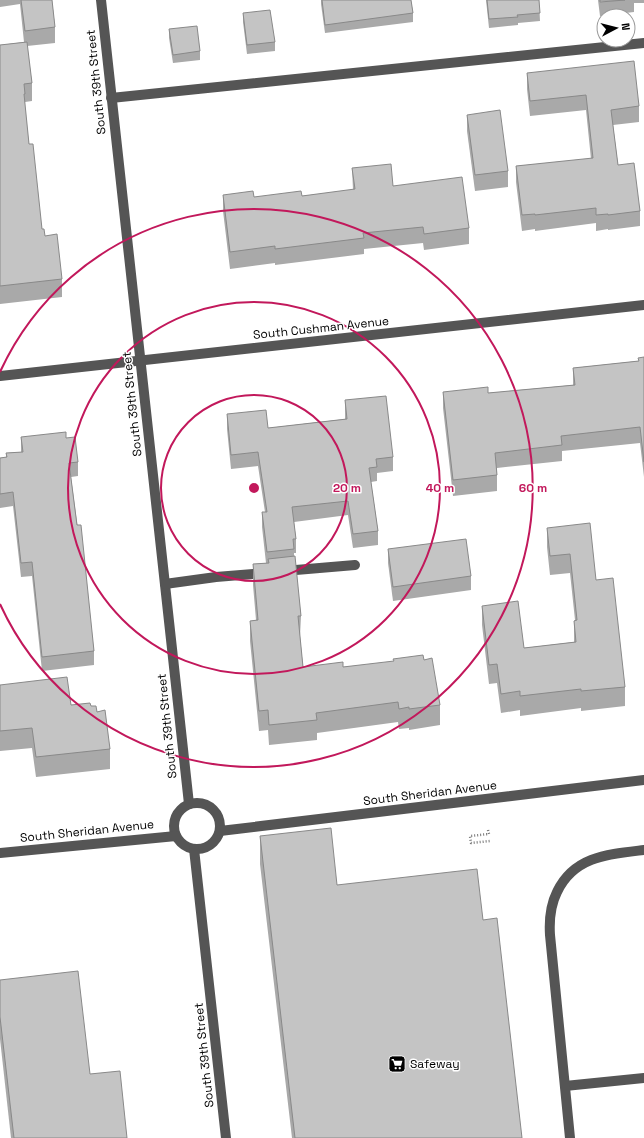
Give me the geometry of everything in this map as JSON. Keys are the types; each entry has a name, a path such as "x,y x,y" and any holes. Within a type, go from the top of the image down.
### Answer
{"street":[{"name":"South 39th Street","path":"101,0 188,804"},
{"path":"111,98 644,43"},
{"name":"South Cushman Avenue","path":"0,376 644,305"},
{"path":"164,584 216,577 355,565"},
{"name":"South Sheridan Avenue","path":"220,831 644,780"},
{"path":"202,803 209,806 218,817 220,831 213,843 207,847 194,849 186,847 176,836 174,821 177,814 188,804 202,803"},
{"name":"South Sheridan Avenue","path":"0,853 176,836"},
{"name":"South 39th Street","path":"194,849 226,1138"},
{"path":"570,1138 549,927 550,912 553,900 565,878 580,865 594,859 614,854 644,850"},
{"path":"565,1086 644,1078"}],"path":[{"path":"488,830 488,834 470,836 471,843 490,841"}],"building":[{"path":"21,0 52,0 55,27 25,31"},
{"path":"322,0 411,0 413,13 325,25"},
{"path":"487,0 539,0 540,13 517,15 518,17 489,19"},
{"path":"600,0 625,0 600,2"},
{"path":"270,10 275,42 247,45 243,13"},
{"path":"197,26 200,51 173,55 169,29"},
{"path":"27,42 32,83 24,84 29,144 33,144 42,229 44,229 45,236 57,234 62,279 0,286 0,45"},
{"path":"634,61 639,106 611,110 618,165 634,163 640,211 596,215 596,208 535,215 522,215 516,166 593,158 586,95 530,101 527,73"},
{"path":"500,110 508,171 475,175 467,115"},
{"path":"391,164 393,186 462,177 469,228 424,234 423,227 363,233 364,238 275,249 275,246 230,252 223,195 253,191 254,197 301,191 302,196 355,189 352,168"},
{"path":"644,357 644,462 640,427 561,436 562,445 495,453 497,475 453,480 443,392 488,387 488,393 575,385 573,368 639,361 638,358"},
{"path":"386,396 393,457 376,459 377,467 369,468 378,531 353,534 348,501 292,507 296,539 293,539 294,549 267,552 262,512 267,512 258,452 231,455 227,414 266,410 268,428 347,419 345,400"},
{"path":"66,432 66,438 75,437 78,462 69,463 77,525 81,525 94,651 42,657 32,562 21,563 13,492 0,494 0,458 7,457 6,453 23,452 21,437"},
{"path":"590,523 596,580 613,578 625,687 581,691 581,689 520,696 520,691 501,694 497,664 489,665 482,606 518,601 524,648 576,642 574,621 577,620 570,554 550,556 547,528"},
{"path":"466,539 471,576 393,587 388,549"},
{"path":"295,556 301,616 298,616 303,667 343,662 343,667 394,661 393,659 423,655 424,660 432,658 440,705 399,709 398,702 316,713 317,720 269,725 268,710 259,711 250,621 258,620 253,564 269,563 268,559"},
{"path":"67,677 71,705 90,703 91,706 96,706 97,712 105,710 110,749 36,757 32,728 0,731 0,685"},
{"name":"Safeway","path":"331,828 337,885 477,869 483,920 497,918 522,1138 295,1138 260,836"},
{"path":"78,971 90,1074 120,1071 127,1138 14,1138 0,1017 0,980"}],"place":[{"name":"Safeway","path":"397,1064"}]}
